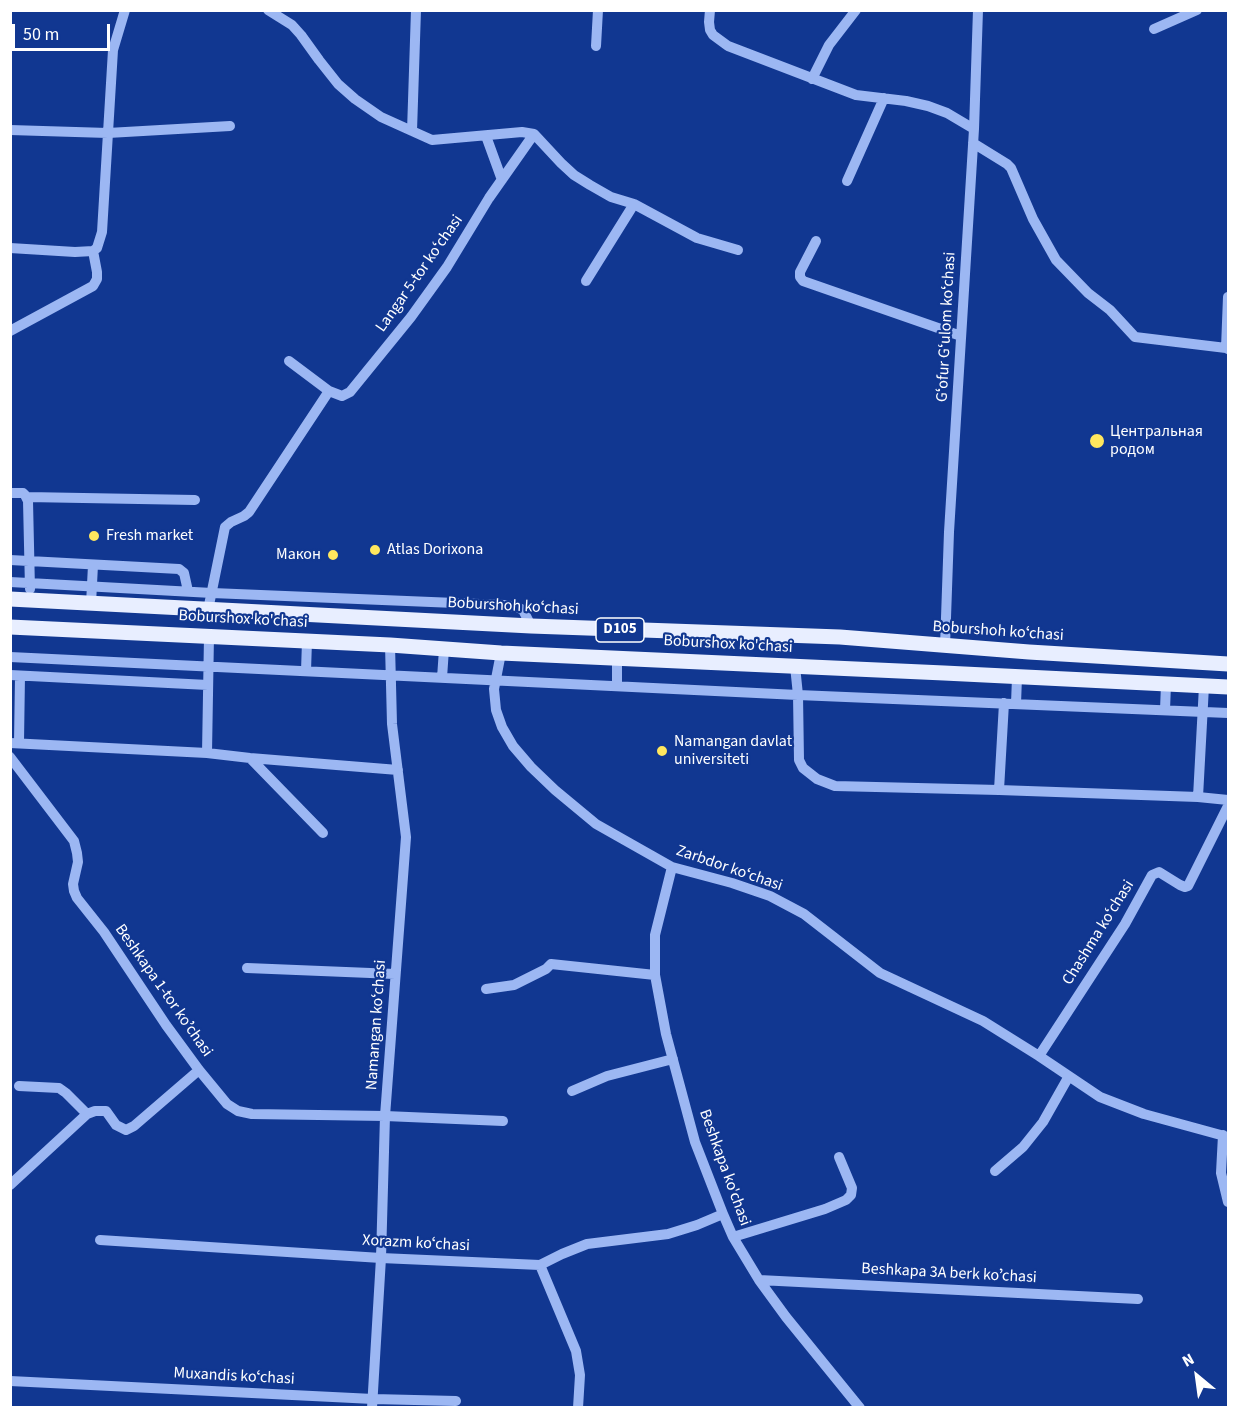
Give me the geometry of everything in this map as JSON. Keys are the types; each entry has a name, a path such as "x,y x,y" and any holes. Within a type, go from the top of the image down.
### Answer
{"main road":[{"name":"Boburshoh koʻchasi","path":"10,599 531,626 840,638 1228,664"},
{"name":"Boburshox ko'chasi","path":"10,627 390,645 501,653 1228,687"},
{"path":"944,673 945,646"}],"street":[{"path":"10,248 75,252 93,251 97,248 102,232 113,50 125,10"},
{"path":"268,10 292,25 338,84 381,117 432,140 522,132 534,134 574,175 611,197 634,204 697,238 738,250"},
{"path":"412,131 416,10"},
{"path":"596,46 598,10"},
{"path":"710,10 709,27 713,35 728,46 856,95 928,106 947,113 974,129"},
{"path":"812,79 829,45 856,10"},
{"name":"Gʻofur Gʻulom koʻchasi","path":"945,646 949,532 974,129 978,10"},
{"path":"1154,29 1197,10"},
{"path":"846,181 884,98"},
{"path":"10,130 108,133 230,126"},
{"name":"Langar 5-tor koʻchasi","path":"329,391 342,396 350,393 411,317 534,134"},
{"path":"486,135 502,180"},
{"path":"973,143 1011,168 1033,219 1056,260 1110,310 1135,337 1227,349 1228,297"},
{"path":"586,281 634,204"},
{"path":"816,241 800,272 803,281 961,336"},
{"path":"10,331 93,286 97,279 97,272 93,251"},
{"path":"208,610 225,528 249,512 329,391 289,361"},
{"path":"10,493 23,493 27,497 195,500"},
{"path":"27,497 30,600"},
{"path":"10,560 179,569 184,573 188,591"},
{"path":"91,604 93,565"},
{"path":"10,582 504,605 523,610 531,626"},
{"path":"207,753 208,636"},
{"path":"306,671 307,641"},
{"name":"Namangan koʻchasi","path":"373,1403 381,1258 385,1116 406,837 392,724 390,645"},
{"path":"442,678 444,649"},
{"name":"Zarbdor koʻchasi","path":"501,653 494,689 496,710 502,727 513,746 531,767 596,824 672,867 770,896 804,914 880,973 983,1022 1100,1097 1144,1114 1226,1136"},
{"path":"10,657 1228,713"},
{"path":"617,658 617,686"},
{"path":"795,666 799,760 802,768 817,779 835,786 1198,797 1228,800"},
{"path":"208,685 15,675 15,742 207,753 398,770"},
{"path":"1016,704 1017,677"},
{"path":"1165,710 1166,684"},
{"path":"1198,797 1204,686"},
{"path":"999,790 1004,703"},
{"name":"Beshkapa 1-tor koʼchasi","path":"10,757 74,841 78,862 73,884 77,898 104,932 166,1025 227,1104 238,1111 252,1114 503,1121"},
{"path":"250,758 323,833"},
{"name":"Chashma koʻchasi","path":"1039,1056 1125,924 1152,874 1159,872 1180,885 1188,886 1228,806"},
{"name":"Beshkapa ko'chasi","path":"672,867 655,935 655,975 666,1034 695,1142 733,1237 759,1280 786,1317 860,1407"},
{"path":"486,989 514,985 546,969 551,964 655,975"},
{"path":"247,968 395,974"},
{"path":"572,1091 607,1076 673,1059"},
{"path":"10,1185 87,1114 106,1111 116,1125 126,1130 134,1126 199,1070"},
{"path":"995,1172 1023,1147 1043,1122 1069,1076"},
{"path":"19,1086 59,1088 87,1114"},
{"path":"1226,1136 1221,1173 1228,1202"},
{"path":"733,1237 825,1209 846,1200 851,1195 852,1188 839,1157"},
{"name":"Xorazm koʻchasi","path":"100,1240 381,1258 540,1265 587,1244 668,1234 723,1214"},
{"path":"540,1265 576,1351 580,1375 579,1407"},
{"name":"Beshkapa 3A berk koʼchasi","path":"759,1280 1138,1299"},
{"name":"Muxandis koʻchasi","path":"10,1382 373,1403 456,1401"}],"place":[{"name":"Центральная родом","path":"1097,441"},
{"name":"Fresh market","path":"94,536"},
{"name":"Atlas Dorixona","path":"375,550"},
{"name":"Макон","path":"333,555"},
{"name":"Namangan davlat universiteti","path":"662,751"}]}
